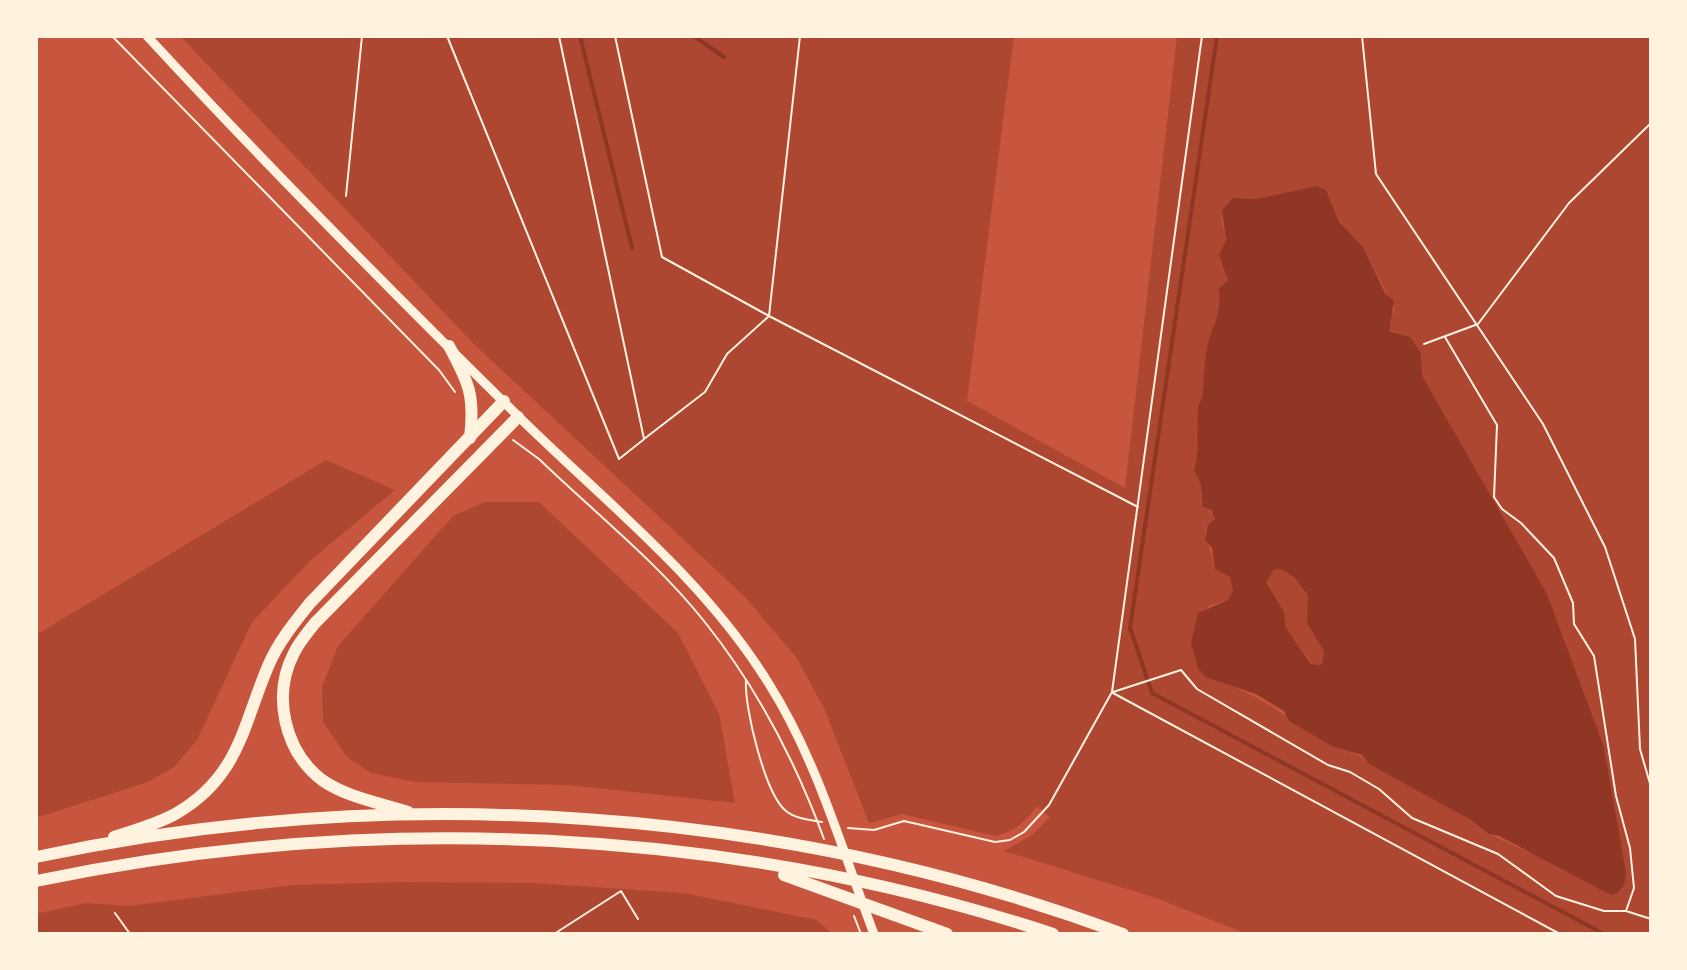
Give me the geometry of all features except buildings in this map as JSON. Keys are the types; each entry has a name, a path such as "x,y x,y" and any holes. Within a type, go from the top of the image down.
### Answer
{"highway":[{"path":"449,346 470,386 474,407 470,438"},
{"path":"88,846 175,814 202,796 239,747 268,666 283,638 310,603 504,401"},
{"path":"415,815 345,792 323,781 303,763 285,720 284,679 294,652 315,623 518,417"},
{"path":"36,857 88,846 328,818 415,815 636,824 761,840 857,858 1009,897 1123,934"},
{"path":"36,881 224,850 359,839 582,844 735,859 908,893 1053,934"},
{"path":"735,859 947,934"}],"main road":[{"path":"147,36 518,417 666,555 717,611 770,684 794,727 821,790 872,930"}],"path":[{"path":"112,36 439,370 456,394"},
{"path":"346,196 362,36"},
{"path":"447,36 619,459 705,392 727,354 769,316 800,36"},
{"path":"559,36 644,439"},
{"path":"615,36 662,257 769,316 1139,507"},
{"path":"846,827 874,830 904,821 995,842 1010,840 1024,832 1049,805 1112,692 1202,36"},
{"path":"1362,36 1376,174 1543,424 1605,547 1635,639 1640,749 1651,787"},
{"path":"1424,344 1478,324 1569,203 1651,123"},
{"path":"1445,337 1497,425 1494,497 1502,509 1521,523 1554,558 1573,603 1574,624 1594,656 1616,796 1630,848 1634,888 1626,911"},
{"path":"505,432 539,459 674,588 704,621 746,680 786,746 808,795"},
{"path":"1112,692 1181,670 1197,689 1328,765 1350,772 1379,789 1412,818 1498,854 1556,896 1604,911 1626,911 1651,919"},
{"path":"746,680 747,710 776,799 794,816 833,825"},
{"path":"1112,692 1560,934"},
{"path":"554,934 621,891 638,919"},
{"path":"115,913 130,934"},
{"path":"857,924 861,934"}],"shaded area":[{"path":"180,36 1014,36 967,401 1125,488 1177,36 1651,36 1651,934 1247,934 1156,898 1004,851 1032,835 1050,817 1037,806 1019,826 995,836 902,814 869,823 824,708 796,657 745,597 475,345","holes":["1316,186 1326,190 1339,222 1363,247 1395,309 1388,324 1389,330 1410,337 1421,353 1422,376 1604,747 1626,872 1623,889 1618,893 1489,834 1471,820 1361,757 1336,748 1271,706 1241,690 1205,677 1208,606 1228,600 1233,591 1230,577 1215,569 1205,531 1214,522 1214,515 1201,504 1201,485 1194,470 1198,407 1203,394 1207,348 1218,314 1219,288 1228,281 1219,255 1226,240 1221,217 1233,198 1257,199"]},
{"path":"1316,186 1326,190 1339,222 1363,247 1385,293 1394,301 1389,331 1410,337 1421,353 1422,376 1546,592 1604,747 1626,872 1619,892 1611,895 1499,836 1489,834 1471,820 1369,764 1362,755 1334,747 1289,721 1284,711 1256,694 1205,677 1198,668 1191,643 1198,613 1228,600 1233,591 1230,577 1215,569 1212,548 1205,540 1208,525 1215,519 1212,511 1202,506 1201,485 1194,470 1198,407 1203,394 1207,348 1218,314 1219,288 1228,281 1219,255 1226,240 1222,210 1233,198 1257,199","holes":["1280,569 1294,577 1308,595 1307,623 1324,651 1322,665 1311,664 1286,628 1284,612 1266,582 1274,570"]},
{"path":"326,460 395,490 312,559 252,622 197,740 174,767 148,782 36,818 36,635"},
{"path":"485,502 539,502 678,633 719,714 735,803 568,785 416,782 371,773 347,757 323,722 322,687 338,646 453,516"},
{"path":"1280,569 1294,577 1308,595 1307,623 1324,651 1322,665 1312,664 1286,628 1284,612 1266,582 1274,570"},
{"path":"534,883 683,893 817,920 832,934 36,934 36,914 86,903 129,906 293,885"}],"waterway":[{"path":"580,36 632,248"},
{"path":"694,36 724,57"},
{"path":"1217,36 1130,628 1152,693 1604,934"}]}
